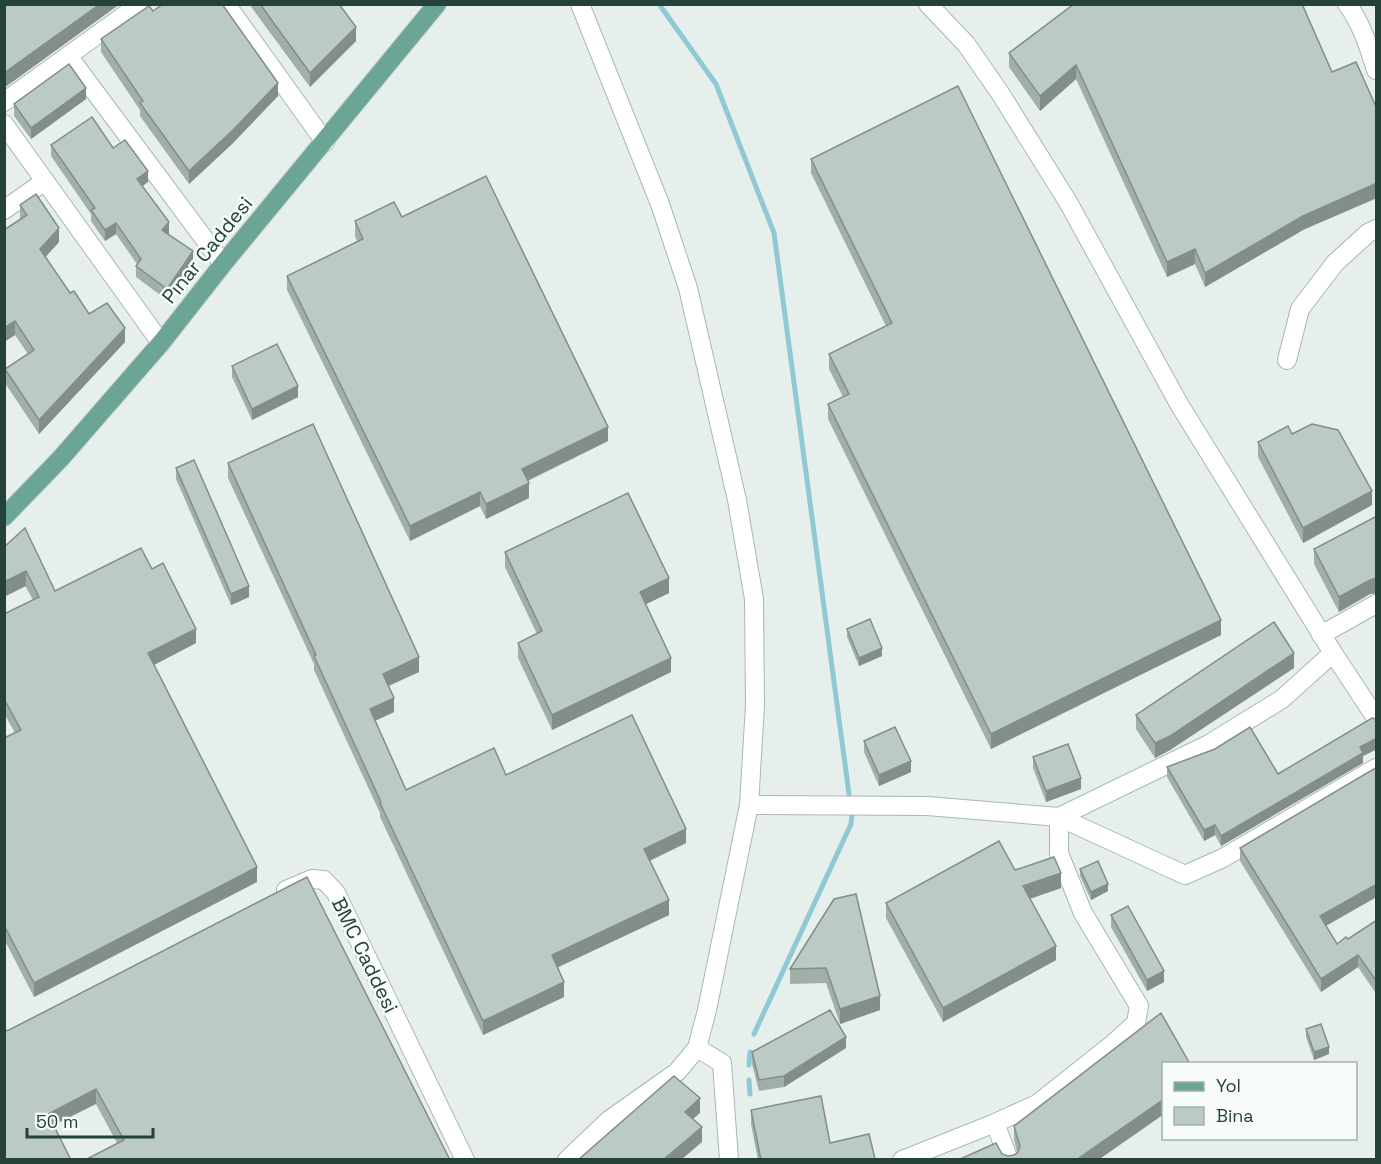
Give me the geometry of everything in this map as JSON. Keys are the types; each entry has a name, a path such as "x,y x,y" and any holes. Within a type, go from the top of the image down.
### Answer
{"main road":[{"name":"Pınar Caddesi","path":"4,517 61,458 161,343 437,4"}],"street":[{"path":"4,102 140,4"},
{"path":"226,4 325,142"},
{"path":"567,1160 609,1120 677,1072 697,1048 707,1010 749,805 755,705 754,600 736,500 684,277 660,204 580,4"},
{"path":"928,4 966,44 1000,93 1068,202 1179,404 1333,653 1377,718"},
{"path":"1347,4 1364,34 1377,70"},
{"path":"69,57 223,264"},
{"path":"4,124 161,343"},
{"path":"4,210 45,181"},
{"path":"1287,360 1300,309 1335,263 1368,233 1377,229"},
{"path":"1322,635 1377,604"},
{"path":"1059,817 1209,744 1282,699 1333,653"},
{"path":"749,805 927,806 1059,817 1185,875 1223,858 1377,768"},
{"path":"902,1160 1037,1104 1136,1023 1139,1006 1083,914 1059,853 1059,817"},
{"name":"BMC Caddesi","path":"270,898 301,882 312,879 324,880 336,893 465,1160"},
{"path":"697,1048 722,1063 729,1160"},
{"path":"995,1123 1009,1160"}],"building":[{"path":"4,4 100,4 4,73"},
{"path":"163,4 222,4 278,83 189,171 140,103 143,101 101,39 149,6 153,11"},
{"path":"260,4 339,4 356,27 310,73"},
{"path":"1074,4 1302,4 1332,72 1356,62 1377,109 1377,183 1303,216 1205,273 1195,249 1167,262 1076,65 1040,96 1009,53"},
{"path":"69,64 86,88 31,128 14,104"},
{"path":"958,86 1221,620 991,734 828,404 849,394 829,354 892,323 811,159"},
{"path":"92,117 113,148 125,140 148,171 137,179 169,222 162,230 193,251 167,289 136,266 141,259 116,223 105,230 91,210 95,208 51,145"},
{"path":"486,176 608,427 522,469 529,483 486,504 480,492 410,526 287,276 363,239 355,221 394,202 402,217"},
{"path":"36,194 59,228 40,249 70,293 74,291 89,314 107,303 125,328 39,420 5,369 34,350 15,321 4,328 4,230 27,215 20,205"},
{"path":"277,344 298,386 252,409 232,366"},
{"path":"313,424 419,657 383,674 394,698 370,709 406,790 494,748 506,775 632,715 686,829 644,849 669,900 552,955 564,982 483,1021 380,803 314,656 316,655 228,463"},
{"path":"1312,424 1338,430 1372,491 1303,528 1258,442 1288,426 1292,434"},
{"path":"194,460 249,586 231,594 176,468"},
{"path":"628,493 669,578 640,592 671,658 552,715 518,643 542,631 505,552"},
{"path":"1377,516 1377,578 1339,597 1314,549"},
{"path":"25,528 55,591 141,548 152,569 163,563 196,629 148,653 257,867 34,983 4,925 4,738 21,730 4,699 4,614 39,597 26,571 4,582 4,547"},
{"path":"870,619 882,648 859,658 847,629"},
{"path":"1274,622 1294,653 1170,736 1155,743 1136,715"},
{"path":"1372,718 1377,721 1377,738 1360,747 1363,753 1221,836 1215,825 1204,830 1167,767 1215,749 1250,727 1278,774"},
{"path":"895,727 911,761 879,775 864,741"},
{"path":"1068,744 1081,778 1046,791 1033,757"},
{"path":"1377,767 1377,884 1320,916 1337,944 1377,920 1377,982 1358,955 1321,979 1240,848"},
{"path":"999,841 1015,870 1054,857 1061,873 1023,886 1056,946 943,1008 886,903"},
{"path":"1098,861 1108,884 1091,892 1080,869"},
{"path":"307,877 450,1160 85,1160 124,1140 96,1089 48,1114 71,1160 4,1160 4,1031"},
{"path":"856,894 880,996 840,1009 826,968 790,969 834,899"},
{"path":"1128,906 1164,971 1147,980 1111,915"},
{"path":"830,1010 846,1037 784,1076 759,1080 752,1052"},
{"path":"1161,1013 1189,1062 1162,1062 1162,1100 1076,1160 958,1160 996,1143 1002,1154 1014,1155 1020,1146 1014,1126"},
{"path":"1321,1024 1329,1047 1314,1052 1306,1029"},
{"path":"674,1076 700,1098 685,1112 702,1127 663,1160 578,1160"},
{"path":"821,1096 830,1143 869,1134 875,1159 761,1160 751,1110"}],"waterway":[{"path":"659,4 716,84 774,233 849,794"},
{"path":"754,1034 851,824 852,814"},
{"path":"749,1065 750,1052"},
{"path":"749,1080 750,1094"}]}
